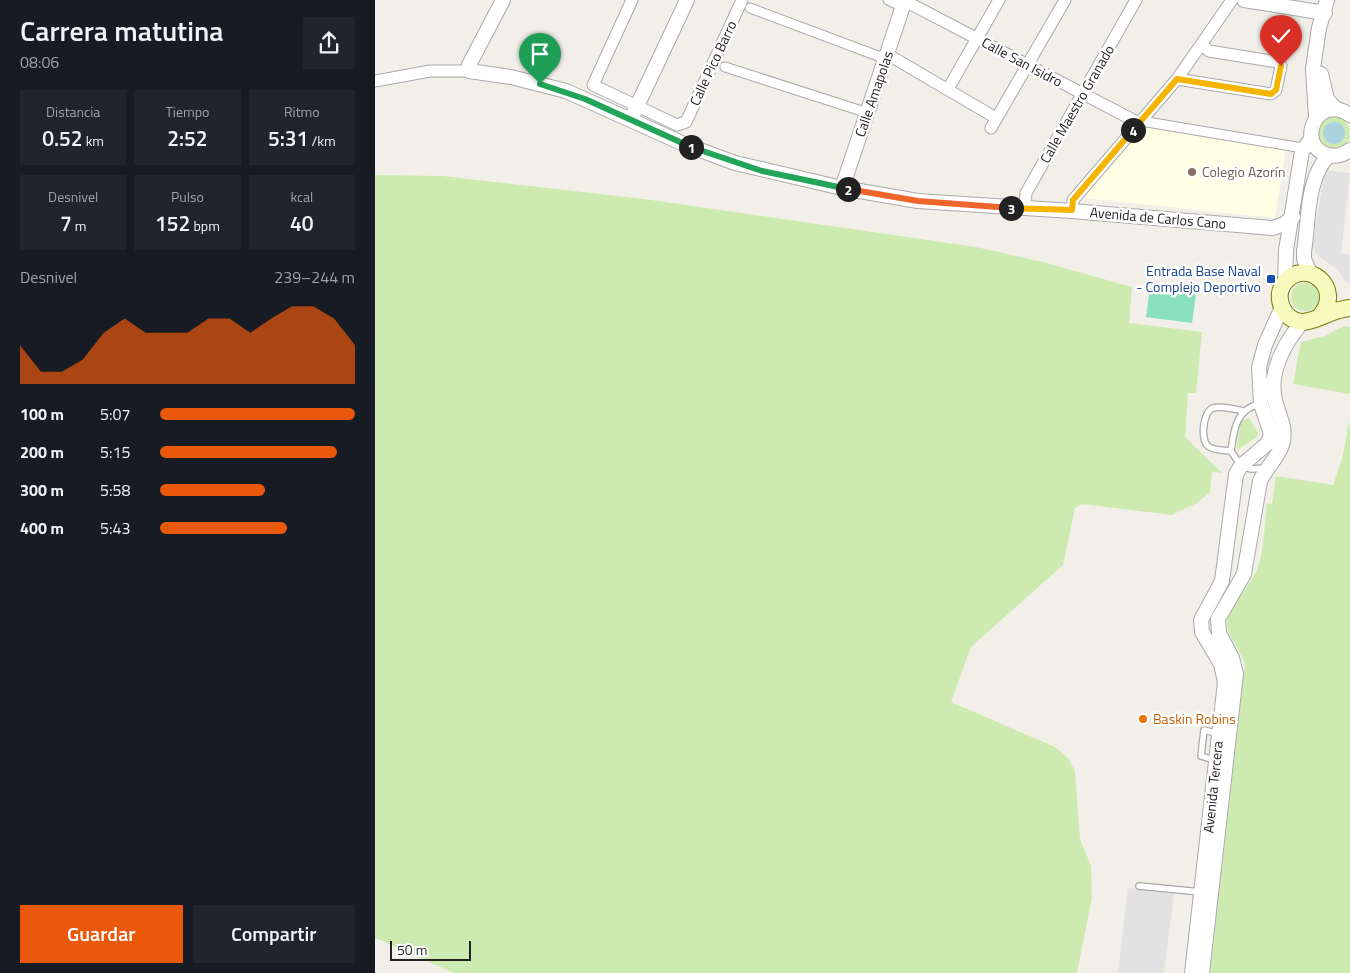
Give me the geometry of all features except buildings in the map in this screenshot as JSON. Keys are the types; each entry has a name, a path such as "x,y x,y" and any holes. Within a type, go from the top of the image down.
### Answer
{"main road":[{"path":"1320,316 1328,304 1328,290 1323,281 1310,273 1296,274 1285,282 1280,294 1282,307 1290,317 1302,322 1350,308"},
{"path":"1328,290 1350,299"}],"street":[{"path":"469,71 469,65 503,0"},
{"path":"631,0 593,85 637,106"},
{"path":"631,119 687,0"},
{"path":"888,0 905,2"},
{"path":"947,89 999,0"},
{"path":"746,4 886,57 947,89 993,123 1065,0"},
{"name":"Calle Maestro Granado","path":"1025,209 1026,193 1135,0"},
{"path":"1072,210 1073,200 1177,79 1232,0"},
{"path":"1249,0 1326,7"},
{"name":"Calle San Isidro","path":"905,2 1027,66 1140,122"},
{"name":"Calle Amapolas","path":"842,188 905,2"},
{"name":"Calle Pico Barro","path":"637,106 677,124 686,122 746,4"},
{"path":"1326,7 1326,30 1320,70 1321,82 1327,99 1345,112"},
{"path":"1285,282 1284,272 1287,243 1307,143 1316,118 1313,68 1319,28 1326,7"},
{"path":"1177,79 1271,94 1276,90 1281,66 1277,62 1209,51 1202,45"},
{"path":"725,67 868,113"},
{"name":"Avenida de Carlos Cano","path":"375,81 430,71 469,71 505,76 558,89 631,119 683,144 735,163 842,188 918,201 1025,209 1072,210 1273,228"},
{"path":"1316,118 1329,110 1345,112"},
{"path":"1140,122 1307,143 1318,149 1342,155"},
{"path":"1310,273 1304,259 1304,252 1317,170 1342,155"},
{"path":"1287,243 1273,228 1284,224 1293,217"},
{"path":"1241,466 1268,443 1271,434 1261,404 1258,379 1261,357 1282,307"},
{"path":"1266,468 1281,450 1284,441 1284,428 1274,387 1277,365 1285,342 1302,322"},
{"name":"Avenida Tercera","path":"1224,738 1224,672 1206,641 1201,620 1222,581 1236,474 1241,466"},
{"name":"Avenida Tercera","path":"1192,973 1201,892 1224,738 1236,674 1232,658 1219,633 1218,619 1244,574 1260,481 1266,468"},
{"name":"Avenida Tercera","path":"1202,973 1221,761"}],"lane":[{"path":"1266,468 1251,469 1241,466 1231,451 1237,419 1250,406 1261,404 1278,409"},
{"path":"1231,451 1214,449 1207,446 1204,440 1205,417 1208,411 1214,408 1245,411"},
{"path":"1221,761 1201,756 1204,730 1224,738"},
{"path":"1139,886 1201,892"}],"shaded area":[{"name":"Colegio Azorín","path":"1142,125 1286,149 1275,218 1083,198 1081,195"},
{"path":"1325,170 1350,173 1341,253 1350,255 1350,283 1345,281 1337,269 1319,257 1312,247"},
{"path":"1128,888 1174,894 1164,973 1118,973"}],"green space":[{"path":"1334,117 1346,121 1350,133 1346,145 1334,149 1322,145 1318,133 1322,121"},
{"path":"375,175 443,176 644,199 976,247 1043,262 1132,287 1129,323 1202,332 1196,393 1188,393 1185,437 1222,473 1212,472 1210,492 1197,503 1172,515 1082,504 1075,508 1063,565 971,647 951,702 1055,747 1068,758 1075,771 1080,839 1091,866 1092,897 1077,973 454,973 375,938"},
{"path":"1305,283 1315,287 1319,297 1315,307 1305,311 1295,307 1291,297 1295,287"},
{"path":"1150,288 1196,294 1192,323 1146,317"},
{"path":"1344,326 1350,327 1350,394 1293,384 1301,342 1325,336"},
{"path":"1249,418 1258,433 1257,437 1239,449 1237,447 1241,421"},
{"path":"1350,418 1350,973 1210,973 1245,664 1228,630 1228,620 1230,613 1253,578 1259,564 1263,547 1267,503 1272,504 1276,476 1333,485 1342,459"}],"water":[{"path":"1334,122 1342,125 1345,133 1342,141 1334,144 1326,141 1323,133 1326,125"}],"place":[{"name":"Colegio Azorín","path":"1192,172"},
{"name":"Entrada Base Naval - Complejo Deportivo","path":"1271,279"},
{"name":"Baskin Robins","path":"1143,719"}],"route":[{"path":"540,84 585,99 708,154 762,171 842,188 918,201 1025,209 1072,210 1073,200 1177,79 1271,94 1276,90 1281,66"}]}
